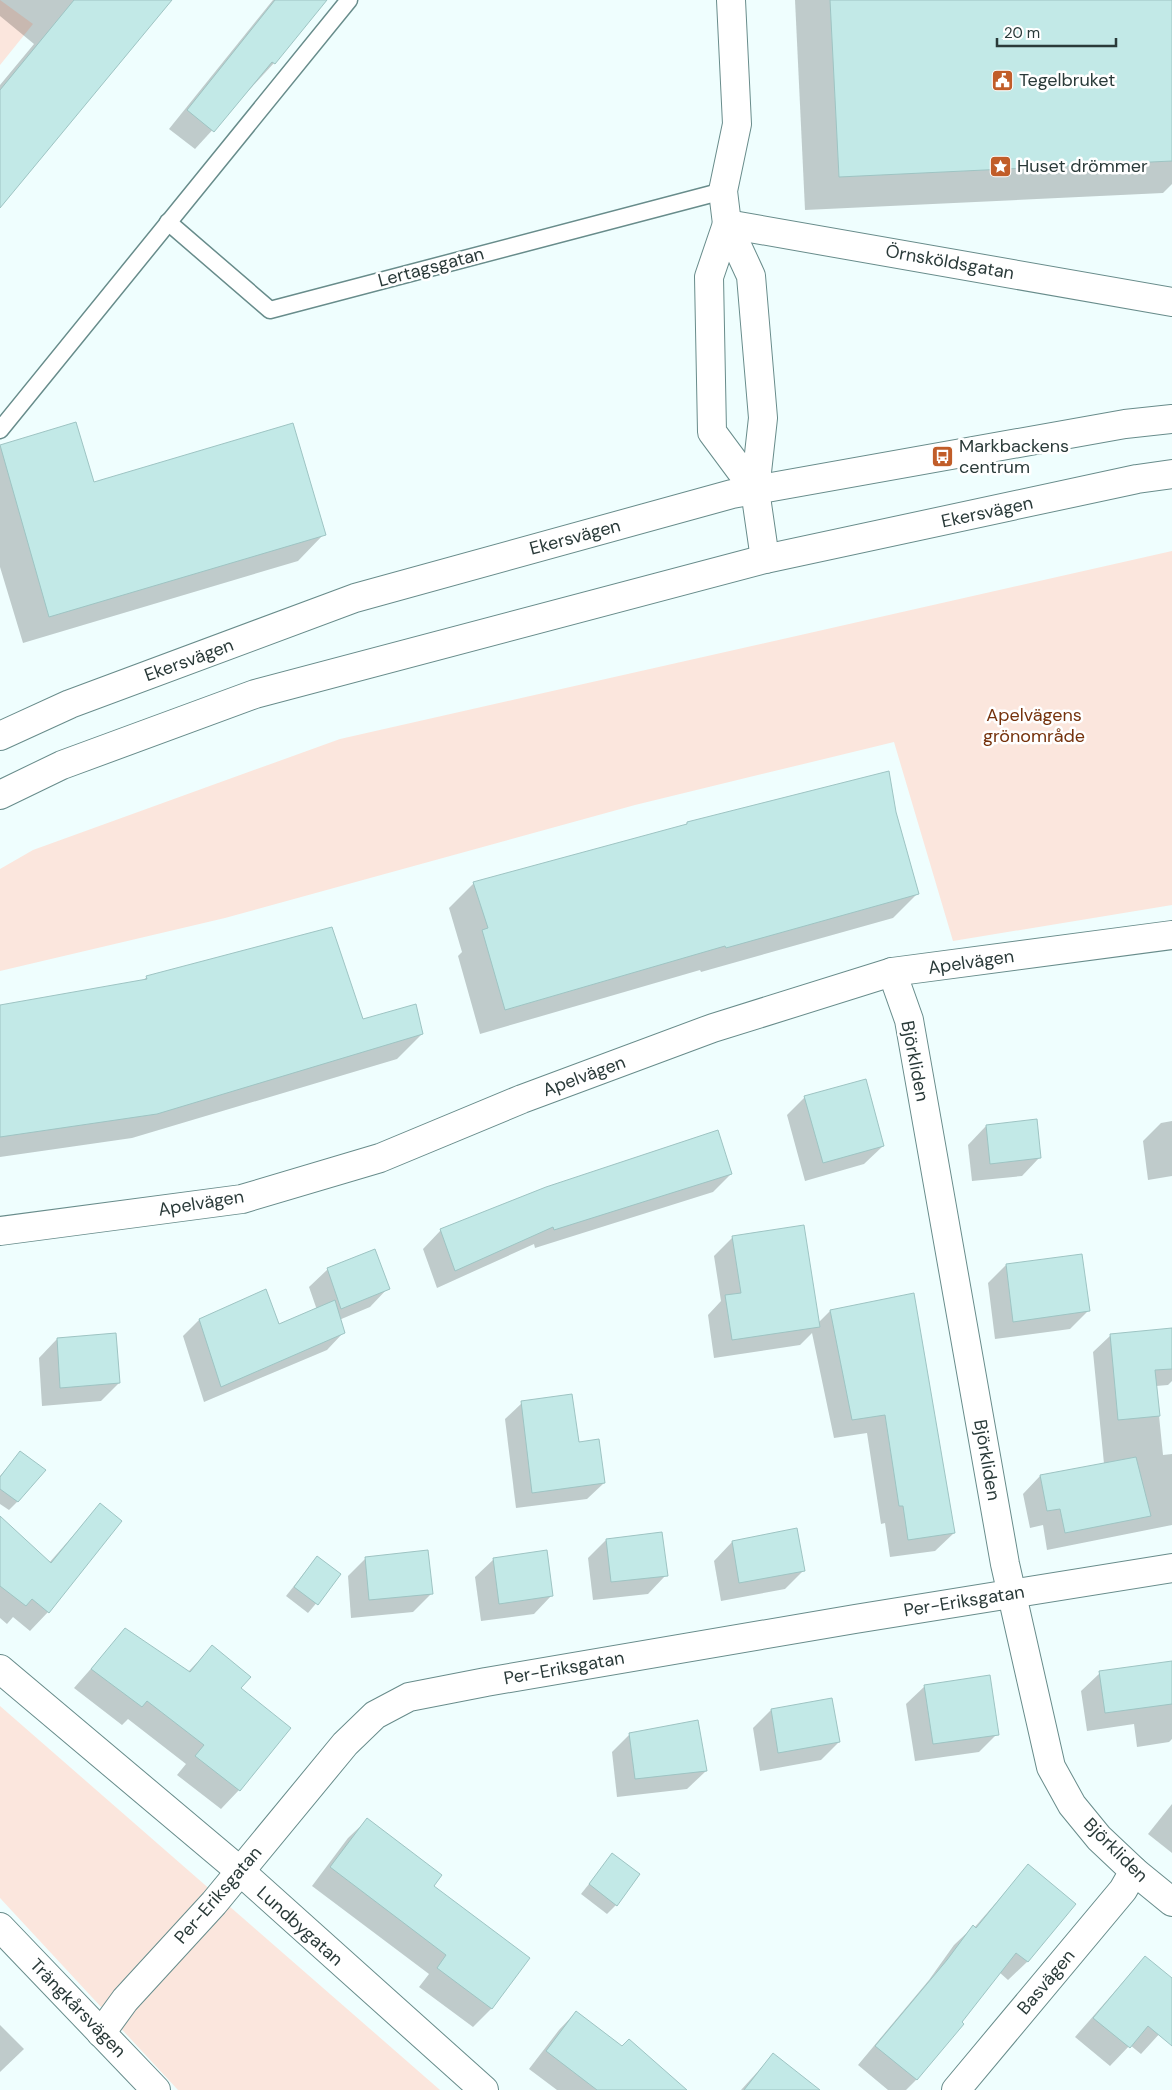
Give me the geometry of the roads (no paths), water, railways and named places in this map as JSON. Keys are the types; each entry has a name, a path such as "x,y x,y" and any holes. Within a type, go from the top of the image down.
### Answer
{"street":[{"path":"731,0 737,124 723,191 727,224 751,276 763,418 755,490 765,559"},
{"path":"727,224 709,277 712,432 755,490"},
{"name":"Örnsköldsgatan","path":"727,224 1172,302"},
{"name":"Ekersvägen","path":"0,736 70,704 355,598 723,496 1125,424 1172,419"},
{"name":"Ekersvägen","path":"0,795 62,765 255,694 765,559 1137,479 1172,474"},
{"name":"Apelvägen","path":"0,1231 242,1199 380,1158 522,1099 713,1028 892,972 1172,936"},
{"name":"Björkliden","path":"892,972 908,1020 1005,1564 1014,1594 1051,1767 1072,1805 1099,1838 1134,1871 1172,1902"},
{"name":"Per-Eriksgatan","path":"101,2032 125,2000 240,1871 345,1744 375,1715 409,1697 617,1659 1172,1568"},
{"name":"Lundbygatan","path":"0,1669 240,1871 484,2090"},
{"name":"Basvägen","path":"956,2090 1123,1890 1134,1871"},
{"name":"Trängkårsvägen","path":"0,1927 156,2090"}],"lane":[{"path":"0,430 349,0"},
{"name":"Lertagsgatan","path":"168,222 270,310 723,191"}],"place":[{"name":"Tegelbruket","path":"1003,80"},
{"name":"Huset drömmer","path":"1001,166"},
{"name":"Markbackens centrum","path":"943,456"}],"park label":[{"name":"Apelvägens grönområde","path":"1034,725"}]}
